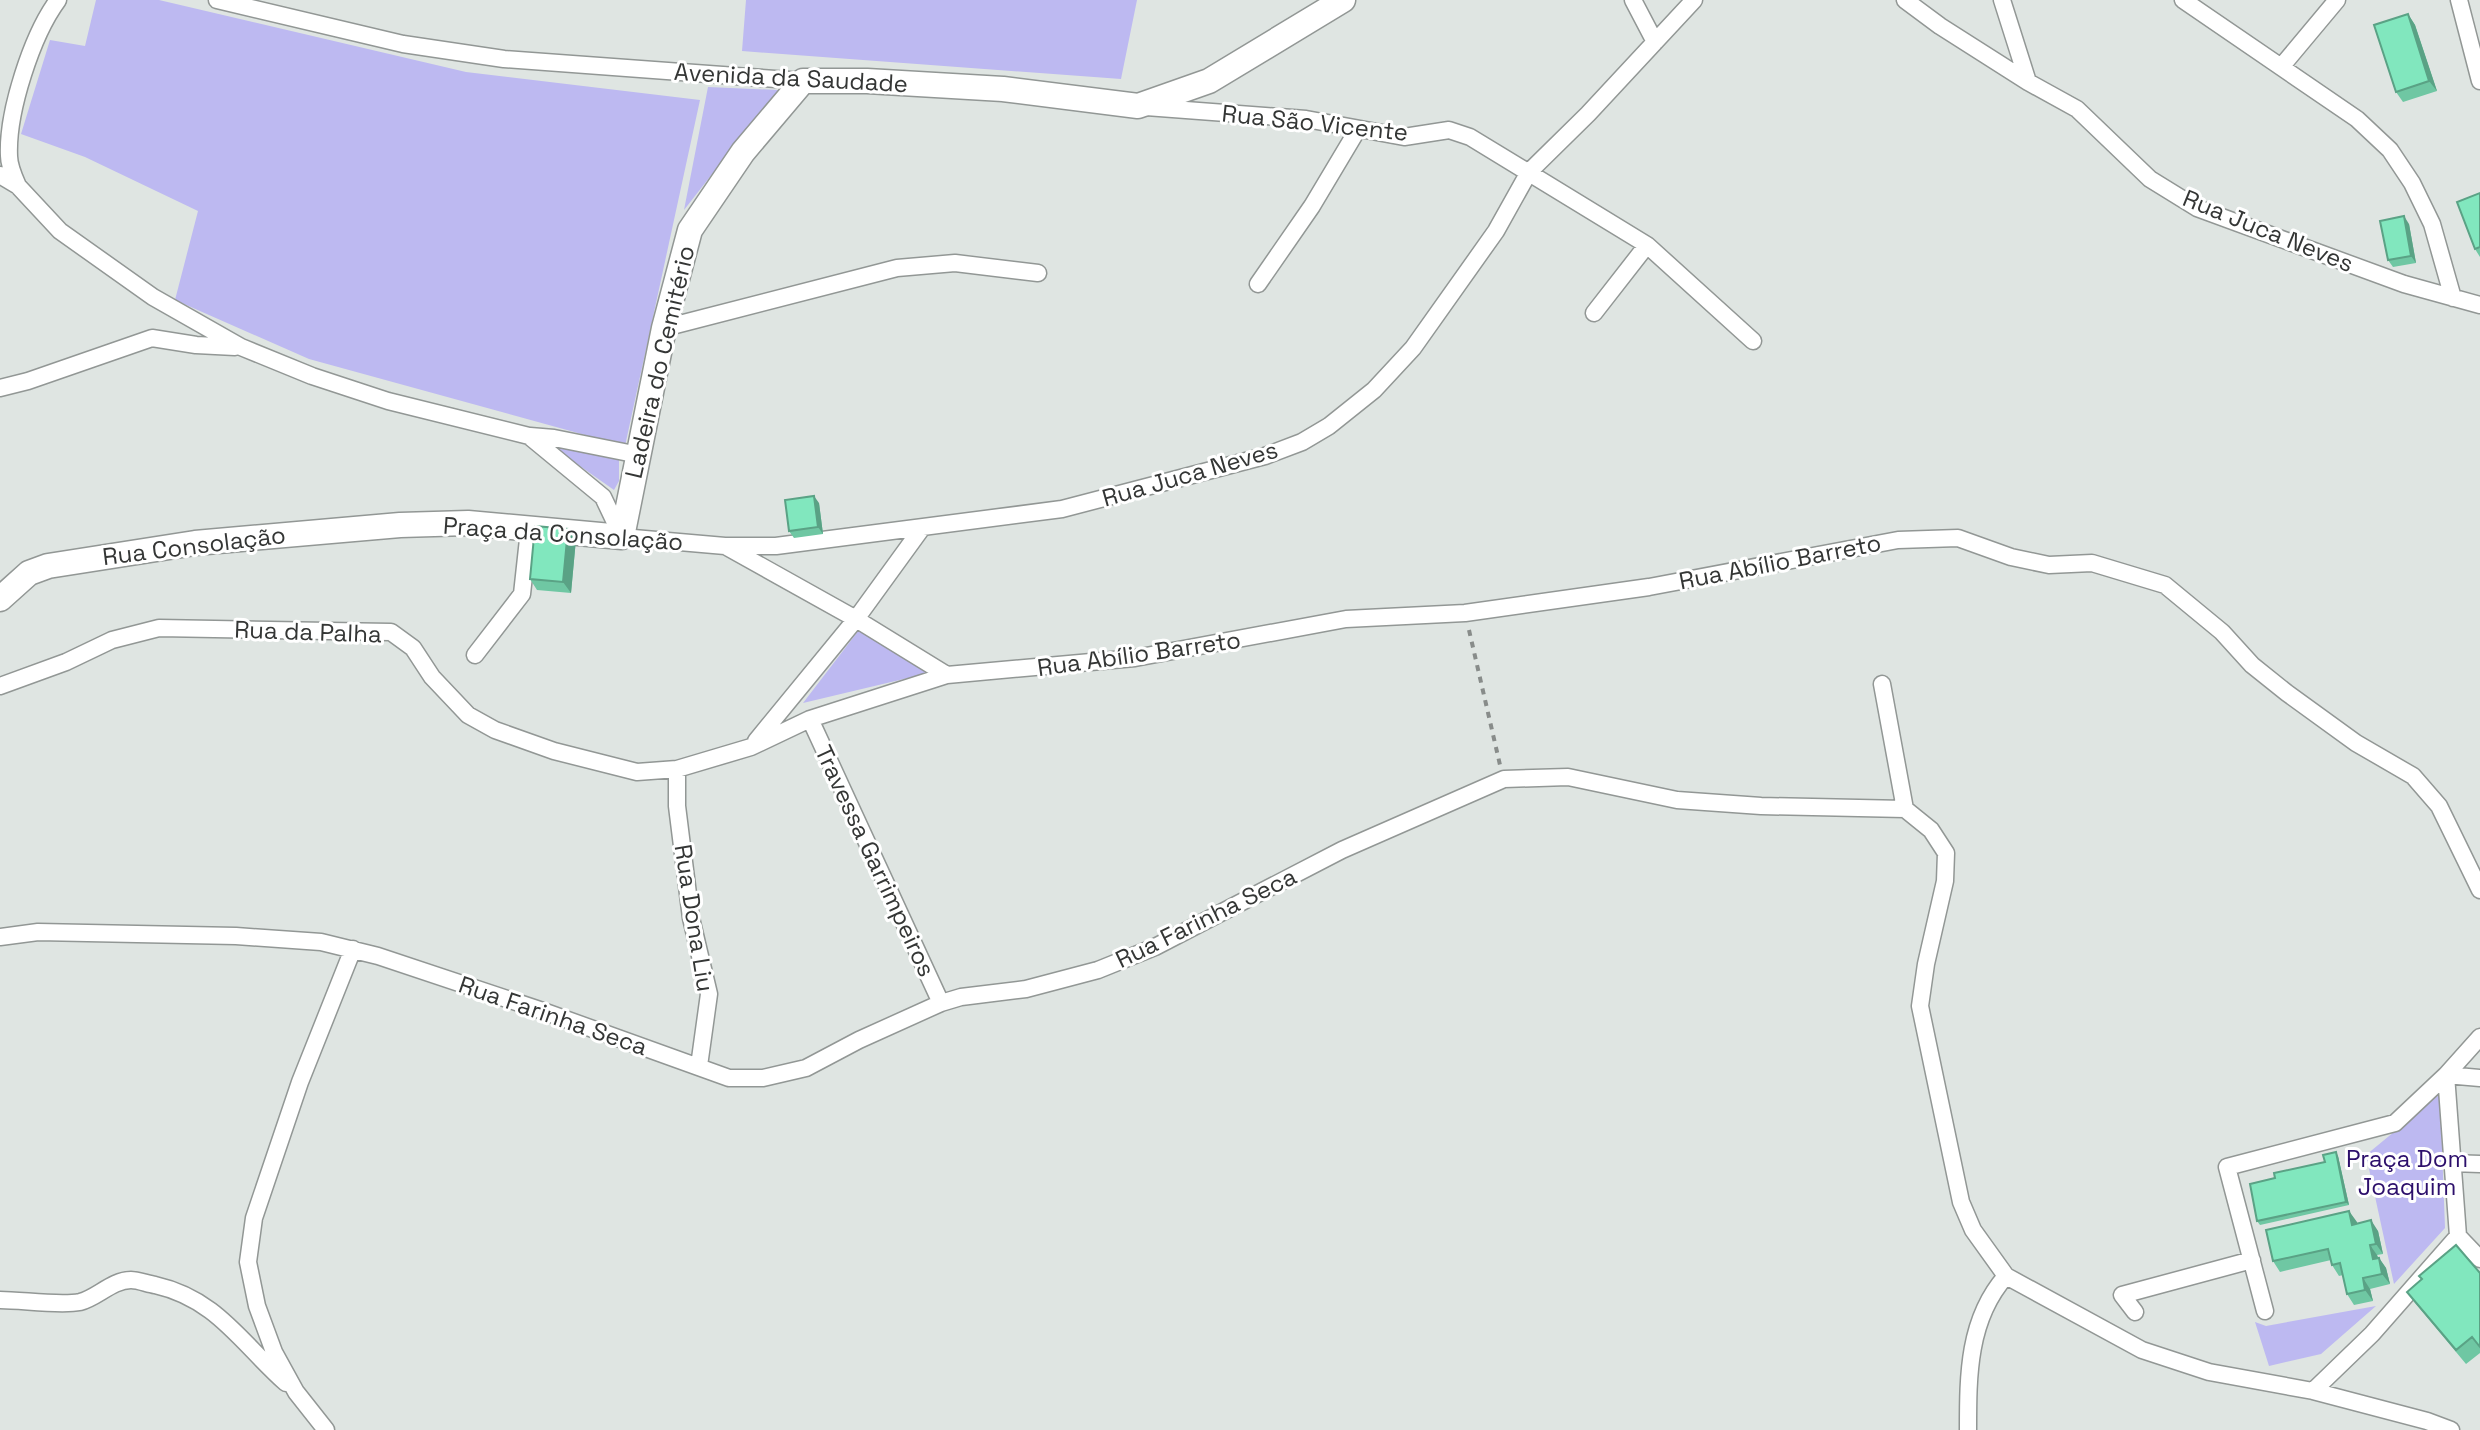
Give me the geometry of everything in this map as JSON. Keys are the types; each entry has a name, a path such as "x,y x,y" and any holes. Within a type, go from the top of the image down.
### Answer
{"street":[{"path":"18,186 9,159 11,127 31,50 44,19 58,0"},
{"name":"Avenida da Saudade","path":"217,0 403,44 490,57 803,81 867,81 1003,89 1138,106 1209,81 1343,0"},
{"path":"1633,0 1655,42"},
{"name":"Rua Juca Neves","path":"725,546 812,543 1062,509 1265,456 1302,442 1329,426 1374,390 1413,348 1496,231 1529,172 1588,114 1694,0"},
{"name":"Rua Juca Neves","path":"1905,0 2028,82 2077,109 2150,179 2197,208 2404,284 2480,305"},
{"path":"2002,0 2028,82"},
{"path":"2183,0 2357,119 2390,150 2412,183 2432,224 2453,298"},
{"path":"2281,67 2337,0"},
{"path":"2459,0 2480,81"},
{"name":"Ladeira do Cemitério","path":"622,537 664,328 690,230 743,152 803,81"},
{"name":"Rua São Vicente","path":"1138,106 1265,115 1404,137 1449,130 1470,137 1647,245 1753,341"},
{"path":"1258,284 1312,206 1358,129"},
{"path":"0,175 18,186 60,231 153,297 241,347 312,376 388,401 529,436 639,455"},
{"path":"1594,313 1647,245"},
{"path":"664,328 897,268 955,263 1038,273"},
{"path":"0,388 152,338 196,345 241,347"},
{"path":"529,436 603,497 622,537"},
{"name":"Praça da Consolação","path":"400,525 468,523 725,546"},
{"name":"Rua Consolação","path":"0,599 29,573 48,566 195,543 400,525"},
{"path":"751,747 856,619 922,528"},
{"path":"475,655 522,594 529,530"},
{"name":"Rua Abílio Barreto","path":"810,719 947,675 1135,658 1346,619 1465,613 1649,587 1898,540 1958,538 2011,557 2049,565 2092,563 2165,585 2222,632 2252,665 2287,693 2356,743 2413,776 2439,806 2480,890"},
{"path":"725,546 856,619 947,675"},
{"name":"Rua da Palha","path":"0,686 66,662 112,640 159,628 391,632 413,648 432,677 468,715 495,730 554,751 637,772 677,769 751,747 810,719"},
{"path":"1882,684 1905,809 1931,830 1946,853 1945,881 1920,1006 1961,1202 1973,1230 2006,1276 2142,1350 2209,1372 2313,1391 2451,1430"},
{"name":"Travessa Garrimpeiros","path":"810,719 941,1003"},
{"name":"Rua Dona Liu","path":"677,769 677,806 691,918 709,994 699,1066"},
{"name":"Rua Farinha Seca","path":"0,937 38,932 236,936 321,942 353,949 729,1078 763,1078 806,1068 941,1003 961,997 1026,989 1098,970 1155,947 1342,850 1504,779 1568,777 1677,800 1761,806 1905,809"},
{"path":"326,1430 296,1392 274,1352 257,1306 248,1262 254,1218 300,1082 353,949"},
{"path":"2265,1311 2227,1167 2395,1123 2446,1075 2480,1037"},
{"path":"2446,1075 2480,1078"},
{"path":"2446,1075 2458,1236 2480,1259"},
{"path":"2451,1163 2480,1164"},
{"path":"2313,1391 2372,1334 2458,1236"},
{"path":"2135,1312 2122,1295 2252,1260"},
{"path":"1968,1430 1972,1343 1991,1293 2006,1276"},
{"path":"0,1300 82,1302 104,1288 130,1280 164,1287 202,1303 296,1392"}],"path":[{"path":"1465,613 1504,779"}],"green space":[{"path":"96,0 159,0 466,72 700,100 625,446 309,359 175,300 198,211 85,157 21,134 50,40 85,46"},
{"path":"746,0 1137,0 1121,79 742,51"},
{"path":"708,87 778,90 684,210"},
{"path":"550,445 571,447 619,460 619,481 614,490"},
{"path":"859,630 929,673 803,703"},
{"name":"Praça Dom Joaquim","path":"2440,1094 2445,1228 2394,1284 2366,1155"},
{"path":"2376,1306 2321,1354 2269,1366 2255,1322 2266,1326"}],"building":[{"path":"2408,14 2429,81 2396,92 2374,25"},
{"path":"2480,193 2480,247 2475,249 2457,202"},
{"path":"2404,216 2411,256 2388,260 2380,221"},
{"path":"814,496 818,527 789,531 785,500"},
{"path":"535,526 568,529 563,582 530,579"},
{"path":"2336,1152 2346,1202 2257,1221 2250,1184 2275,1178 2274,1173 2325,1162 2323,1155"},
{"path":"2349,1211 2352,1225 2371,1220 2376,1244 2370,1245 2373,1259 2379,1258 2382,1274 2363,1278 2365,1290 2347,1294 2340,1263 2332,1265 2328,1249 2273,1261 2266,1230"},
{"path":"2456,1245 2480,1273 2480,1347 2472,1337 2456,1350 2407,1292 2422,1279 2419,1276"}]}
